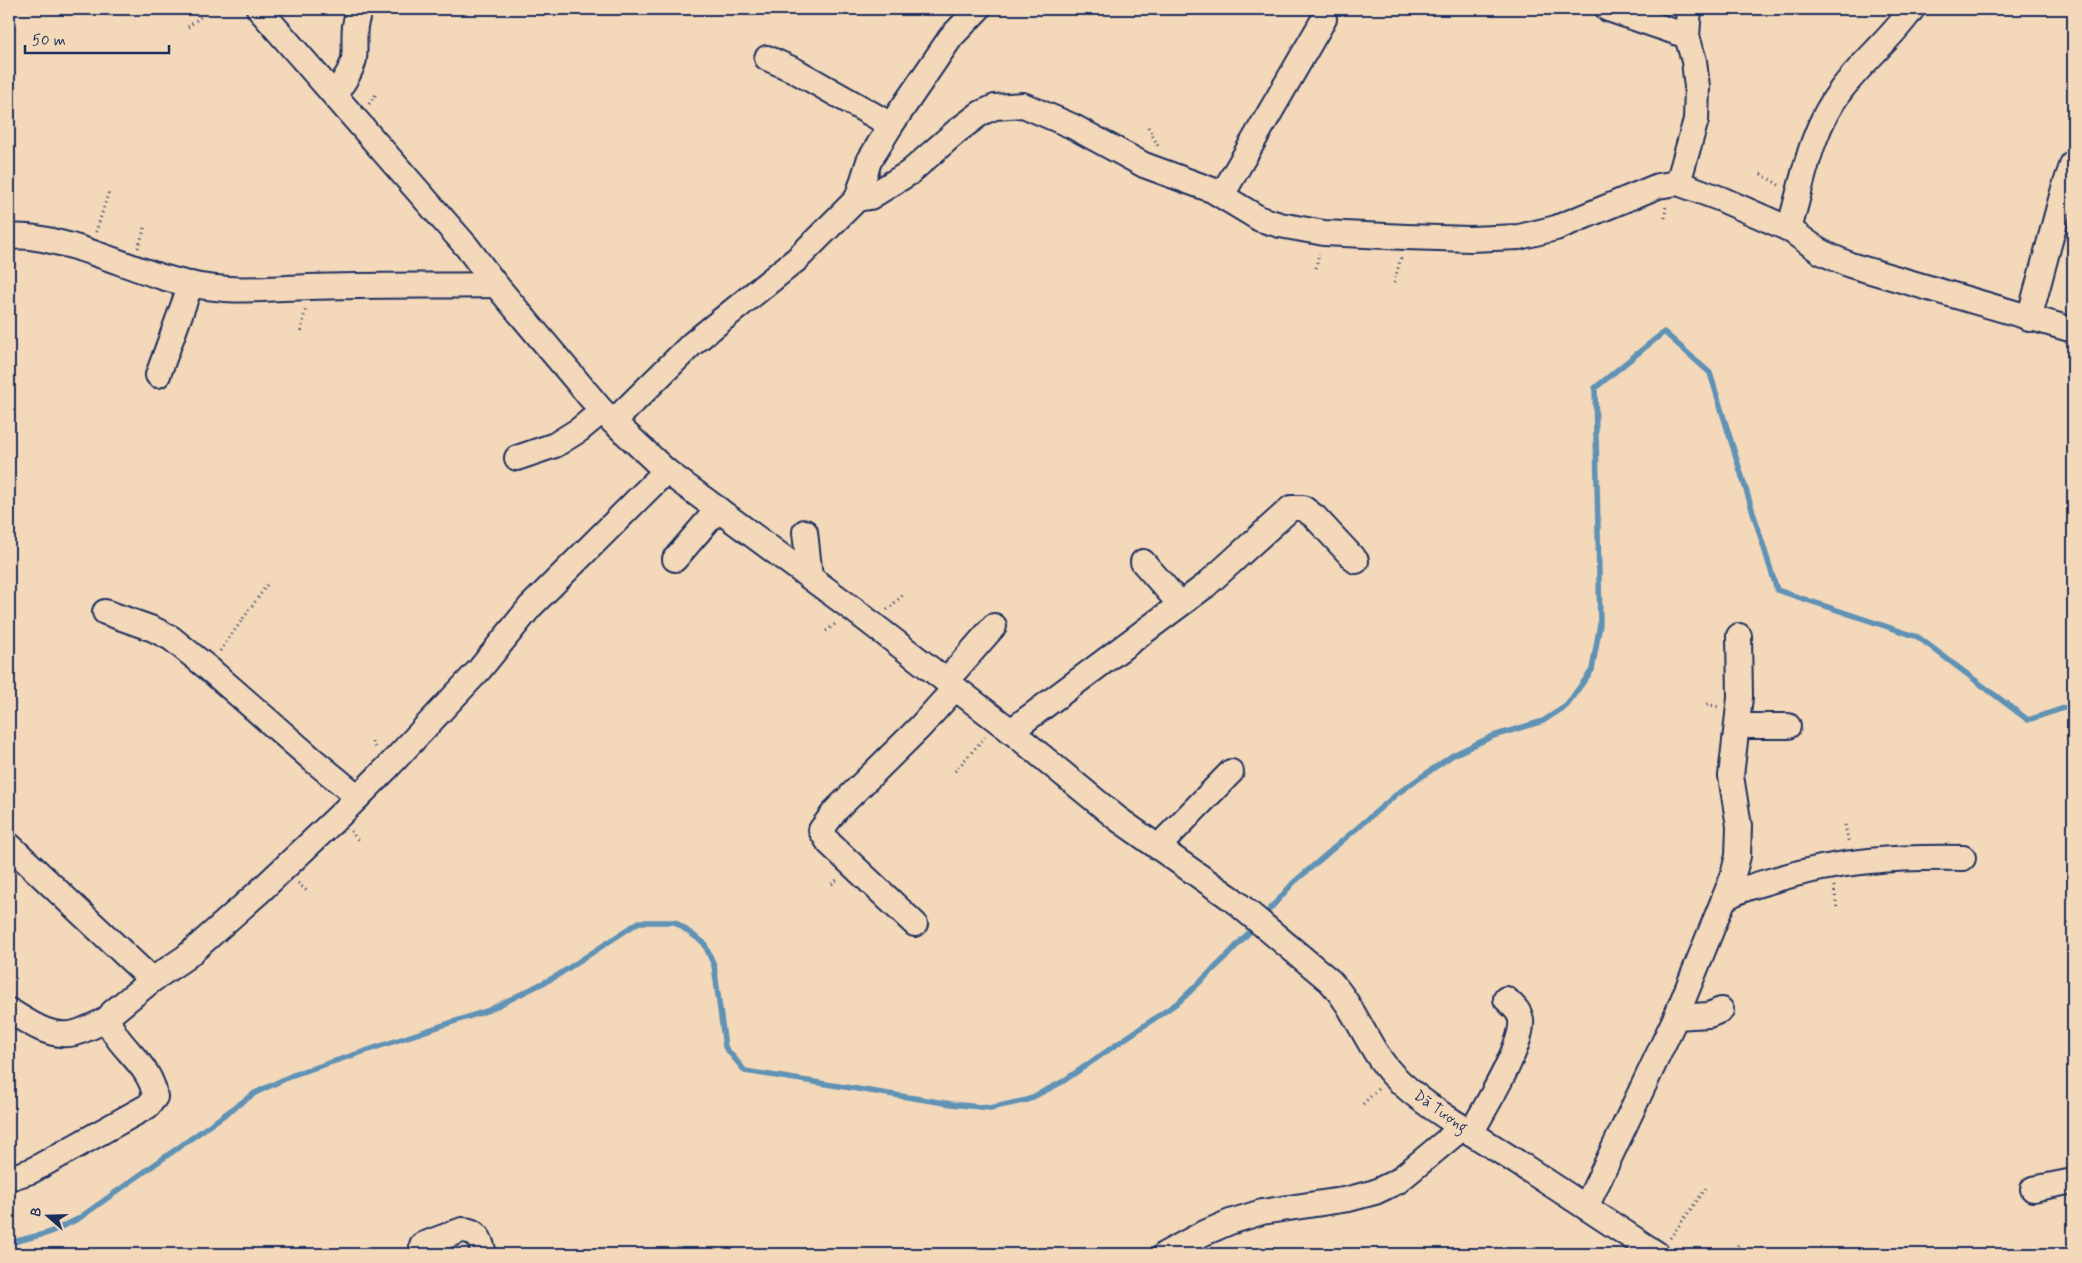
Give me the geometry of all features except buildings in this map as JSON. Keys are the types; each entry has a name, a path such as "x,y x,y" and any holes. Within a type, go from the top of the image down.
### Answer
{"street":[{"name":"Dã Tượng","path":"259,9 467,247 496,285 607,416 666,471 810,577 1005,726 1118,819 1232,899 1330,981 1343,995 1369,1042 1393,1074 1412,1092 1586,1207 1663,1247"},
{"path":"334,94 345,79 354,60 356,22 361,9"},
{"path":"517,458 555,445 607,416 796,259 857,200 869,161 951,38 978,9"},
{"path":"1608,9 1687,36"},
{"path":"1678,183 1696,120 1697,86 1694,61 1687,36 1689,9"},
{"path":"1789,229 1818,128 1840,90 1902,23 1912,9"},
{"path":"1222,195 1324,19"},
{"path":"767,58 794,70 892,125"},
{"path":"857,200 870,197 909,173 957,131 981,113 994,107 1024,105 1072,126 1144,164 1222,195 1260,219 1280,225 1324,233 1470,239 1519,237 1556,228 1658,186 1678,183 1721,199 1789,229 1821,252 1850,265 2029,319 2073,330"},
{"path":"2029,319 2063,192 2073,164"},
{"path":"9,237 26,236 42,238 90,251 191,284 237,291 310,287 496,285"},
{"path":"158,375 191,284"},
{"path":"10,1011 39,1028 59,1034 76,1033 108,1019 113,1012 152,980 186,957 259,892 358,796 480,669 530,607 666,471"},
{"path":"1005,726 1205,586 1291,508 1302,508 1314,517 1356,561"},
{"path":"675,559 718,509"},
{"path":"805,532 810,577"},
{"path":"1143,562 1180,604"},
{"path":"106,612 153,629 171,638 313,760 358,796"},
{"path":"915,924 829,843 821,830 836,810 920,727 994,626"},
{"path":"1586,1207 1676,1017 1732,879 1738,856 1739,826 1731,776 1740,697 1739,636"},
{"path":"1737,726 1788,726"},
{"path":"1158,847 1231,772"},
{"path":"9,845 152,980"},
{"path":"1724,899 1749,887 1812,868 1903,857 1962,858"},
{"path":"1165,1254 1209,1231 1262,1212 1349,1199 1375,1192 1398,1181 1467,1130 1503,1073 1519,1034 1521,1021 1517,1010 1506,998"},
{"path":"1676,1017 1709,1015 1721,1010"},
{"path":"9,1178 31,1171 148,1106 155,1097 154,1084 145,1070 111,1030 108,1019"},
{"path":"2033,1189 2073,1181"},
{"path":"422,1245 462,1230 468,1230 478,1236 484,1254"}],"path":[{"path":"188,27 210,9"},
{"path":"90,251 110,191"},
{"path":"208,668 267,585"},
{"path":"955,771 1005,726"},
{"path":"1663,1247 1708,1187"},
{"path":"1732,1254 1740,1242"}],"waterway":[{"path":"1263,917 1293,883 1398,793 1453,755 1493,736 1543,721 1566,706 1592,670 1600,624 1595,388 1664,332 1710,373 1777,590 1918,637 2028,720 2073,705"},
{"path":"9,1243 48,1233 78,1219 255,1093 293,1075 489,1010 555,977 639,922 675,922 704,943 714,965 725,1047 745,1071 951,1104 990,1108 1027,1100 1062,1082 1180,1001 1255,926"}]}
